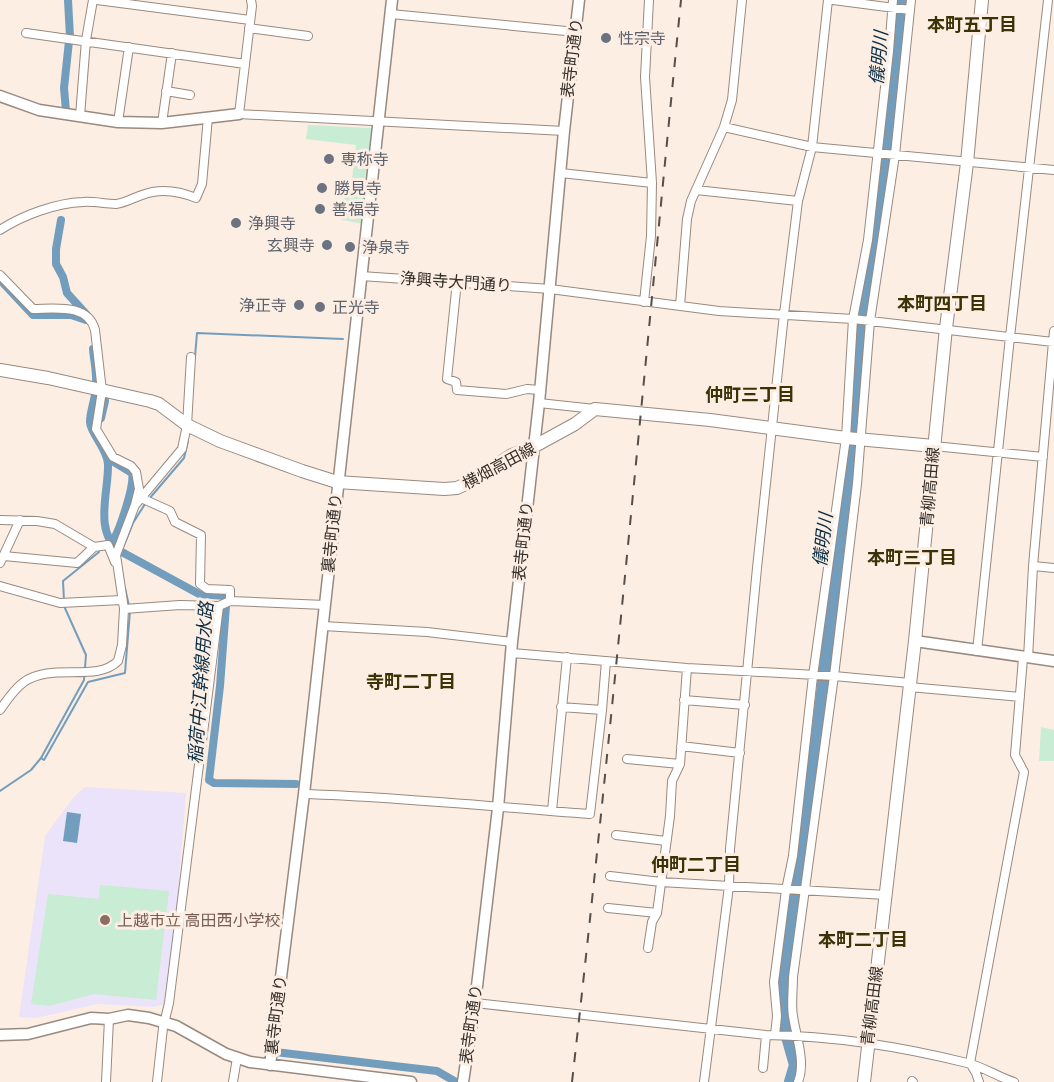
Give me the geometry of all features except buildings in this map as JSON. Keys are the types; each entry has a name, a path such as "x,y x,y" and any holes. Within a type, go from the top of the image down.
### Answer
{"main road":[{"name":"青柳高田線","path":"864,1082 915,641 946,328 968,163 982,0"},
{"name":"横畑高田線","path":"0,370 48,378 159,404 187,425 220,441 337,482 417,488 457,488 512,455 533,447 575,424 595,409"},
{"path":"595,409 934,446"}],"street":[{"path":"80,116 86,40 93,0"},
{"path":"97,0 168,4 308,36"},
{"path":"239,114 251,0"},
{"name":"裏寺町通り","path":"270,1065 304,794 392,0"},
{"name":"表寺町通り","path":"463,1082 475,1004 498,808 512,647 539,404 564,130 579,0"},
{"path":"644,302 651,236 652,183 645,77 649,0"},
{"path":"680,306 687,219 696,190 724,127 732,100 742,0"},
{"path":"704,1082 729,886 730,849 747,671 784,314 798,201 812,147 828,0"},
{"path":"833,0 893,5 908,10"},
{"path":"798,1082 801,1074 793,1015 794,977 834,676 861,438 870,321 895,155 908,10 911,0"},
{"path":"977,651 1048,0"},
{"path":"763,1068 777,1016 774,982 793,856 813,676 847,438 855,320 880,154 893,5"},
{"path":"391,14 576,32"},
{"path":"26,33 245,64"},
{"path":"118,122 129,47"},
{"path":"162,123 172,53"},
{"path":"166,91 190,95"},
{"path":"0,96 39,110 118,122 162,123 239,114 564,130"},
{"path":"0,230 18,220 72,203 115,204 163,191 184,193 196,198 203,177 208,117"},
{"path":"724,127 812,147 1054,170"},
{"path":"561,173 652,183"},
{"path":"696,190 798,201"},
{"path":"0,274 33,309 68,309 87,317 95,330 102,391 96,429 113,457 131,466 136,472 139,489 138,501 116,555 123,604 120,656 113,666 99,671 56,671 34,676 15,690 0,710"},
{"name":"浄興寺大門通り","path":"361,276 550,289 719,311 784,314 946,328 1053,342"},
{"path":"457,281 447,379 456,382 457,390 506,394 527,389 540,390"},
{"path":"979,1082 970,1063 1024,772 1015,755 1053,366 1054,332"},
{"path":"138,501 182,449 187,425 191,357"},
{"path":"539,404 595,409"},
{"path":"934,446 1043,457"},
{"path":"138,501 170,512 175,522 201,535 200,584 207,589 230,590 230,601"},
{"path":"0,520 55,524 94,548"},
{"path":"21,520 2,559 77,563 94,548 122,540"},
{"path":"108,545 117,567"},
{"path":"1033,566 1054,568"},
{"path":"0,586 60,603 219,606 230,601 325,605"},
{"path":"157,1082 163,1028 170,1003 219,606"},
{"path":"323,626 427,632 567,657 606,661 834,676 1020,697"},
{"path":"915,641 1054,661"},
{"path":"552,811 567,657"},
{"path":"304,794 444,801 498,808 590,814 606,661"},
{"path":"648,948 652,922 657,913 672,781 680,764 687,668"},
{"path":"684,700 745,705"},
{"path":"561,707 602,710"},
{"path":"681,746 740,753"},
{"path":"627,759 680,764"},
{"path":"616,835 666,841"},
{"path":"610,876 661,882 886,895"},
{"path":"608,908 657,913"},
{"path":"475,1004 868,1044 970,1063 1004,1080 1014,1082"},
{"path":"0,1035 37,1033 92,1018 128,1015 165,1023 237,1058 270,1065 411,1082"},
{"path":"106,1082 109,1018"},
{"path":"232,1082 237,1058"}],"shaded area":[{"name":"上越市立 高田西小学校","path":"85,787 186,793 169,1003 153,1007 98,1004 36,1018 19,1017 45,836 74,797"}],"green space":[{"path":"308,125 372,128 364,224 342,220 345,179 352,179 356,145 306,139"},
{"path":"1041,727 1054,730 1054,761 1039,761"},
{"path":"100,885 169,891 156,1000 93,994 50,1006 31,1004 48,894 99,899"}],"water":[{"path":"67,812 81,814 77,843 63,841"}],"waterway":[{"path":"68,0 70,37"},
{"name":"儀明川","path":"791,1082 796,1065 783,1019 784,974 804,853 850,465 863,316 887,172 902,0"},
{"path":"66,111 64,88 69,41"},
{"path":"61,220 56,264 63,277 67,293 87,315"},
{"name":"稲荷中江幹線用水路","path":"4,284 33,315 71,315 86,320"},
{"path":"195,357 197,333 343,339"},
{"name":"稲荷中江幹線用水路","path":"93,349 96,380 90,422 107,458 108,475 104,510 107,533 112,543 120,551 199,594 225,596 220,686 209,780 214,783 296,784"},
{"path":"101,418 105,401"},
{"path":"149,499 184,458 188,441"},
{"path":"114,462 132,473 126,506 114,539"},
{"path":"122,550 133,523 145,504"},
{"path":"64,601 63,581 99,552"},
{"path":"125,588 129,606"},
{"path":"41,758 84,680 86,655 64,606"},
{"path":"0,791 31,770 41,758 44,760 88,682 125,673 130,611"},
{"name":"稲荷中江幹線用水路","path":"275,1052 437,1071 456,1082"}],"railway":[{"path":"572,1082 615,677 681,0"}],"place":[{"name":"性宗寺","path":"606,38"},
{"name":"専称寺","path":"329,159"},
{"name":"勝見寺","path":"322,188"},
{"name":"善福寺","path":"320,209"},
{"name":"浄興寺","path":"236,223"},
{"name":"玄興寺","path":"327,245"},
{"name":"浄泉寺","path":"350,247"},
{"name":"浄正寺","path":"299,305"},
{"name":"正光寺","path":"320,307"},
{"name":"上越市立 高田西小学校","path":"105,920"}],"district":[{"name":"本町五丁目","path":"972,25"},
{"name":"本町四丁目","path":"942,304"},
{"name":"仲町三丁目","path":"750,395"},
{"name":"本町三丁目","path":"912,558"},
{"name":"寺町二丁目","path":"411,682"},
{"name":"仲町二丁目","path":"696,865"},
{"name":"本町二丁目","path":"863,940"}]}
